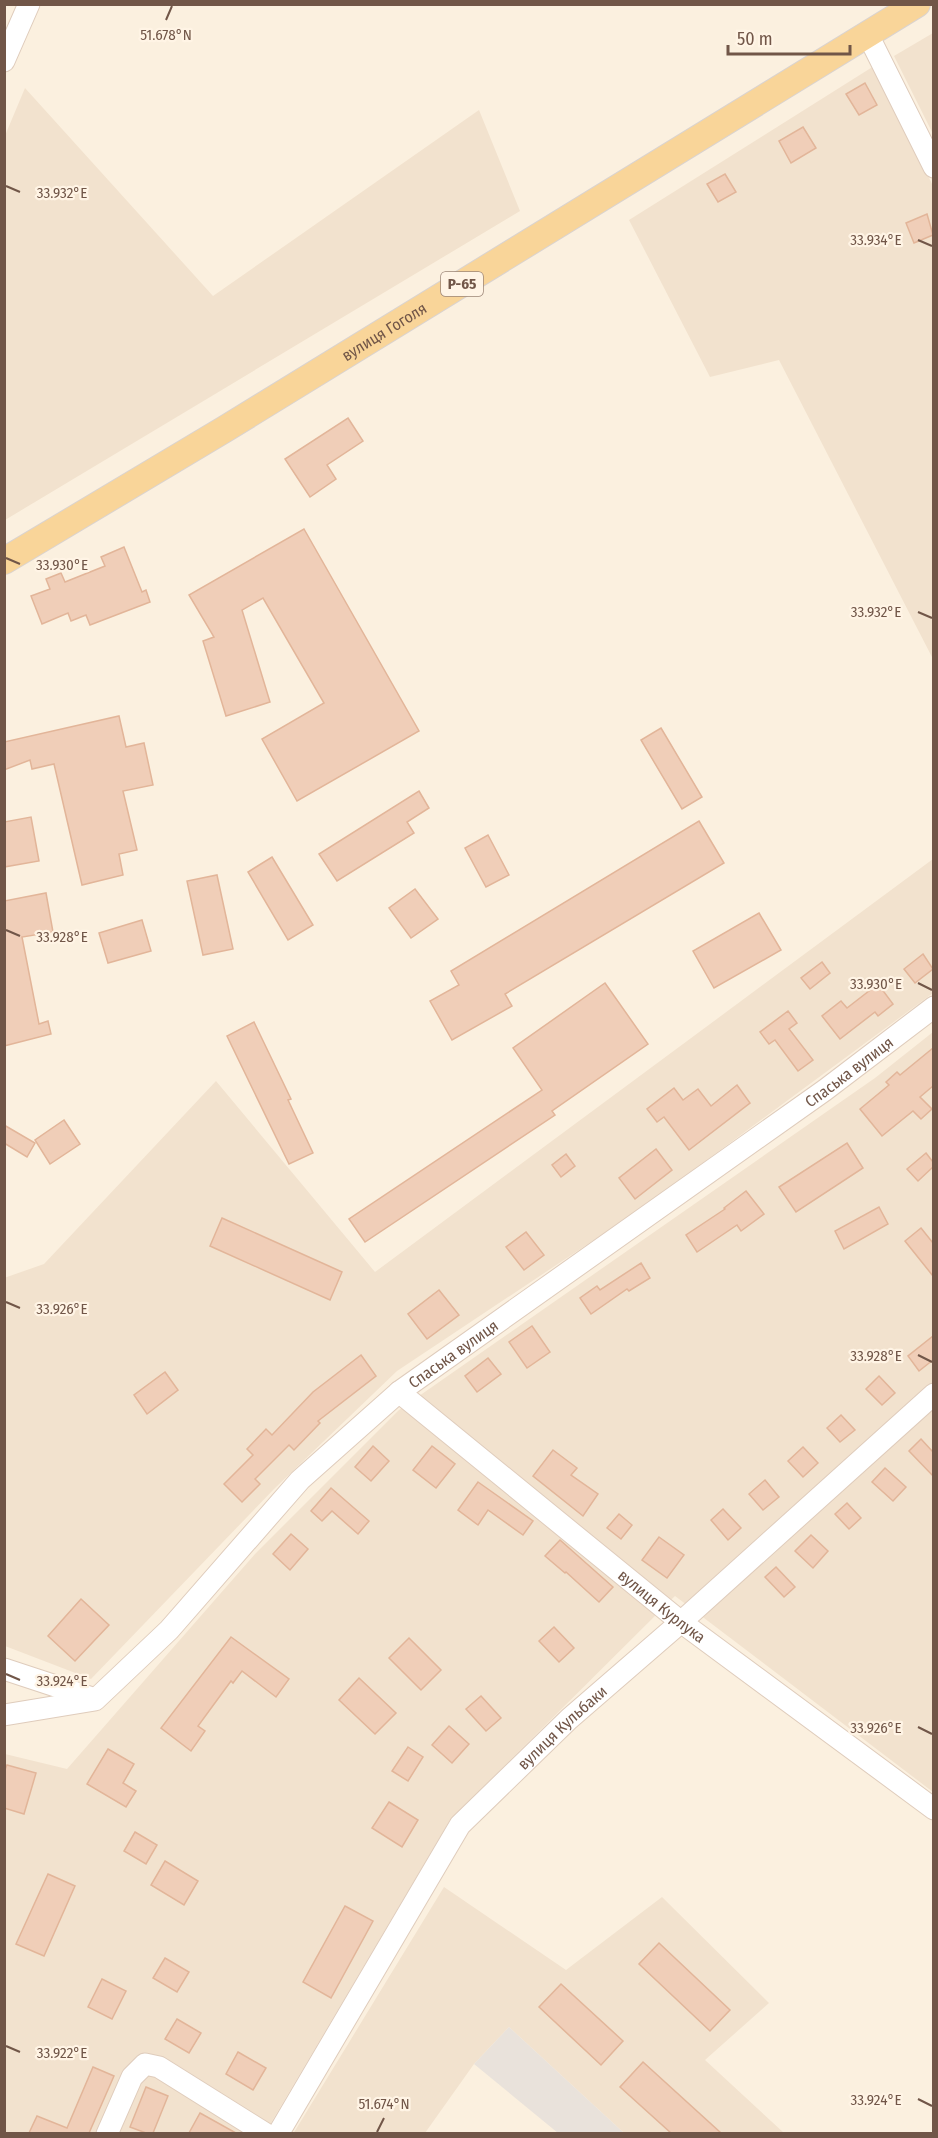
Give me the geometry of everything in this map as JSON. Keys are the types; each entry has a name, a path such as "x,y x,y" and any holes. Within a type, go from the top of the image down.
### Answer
{"main road":[{"name":"вулиця Гоголя","path":"4,561 225,429 917,4"}],"street":[{"path":"4,61 29,4"},
{"path":"867,35 933,166"},
{"name":"Спаська вулиця","path":"95,1700 169,1630 300,1480 399,1392 825,1090 933,1007"},
{"name":"вулиця Курлука","path":"399,1392 681,1622 933,1809"},
{"name":"вулиця Кульбаки","path":"278,2133 460,1825 569,1719 681,1622 933,1394"},
{"path":"4,1669 95,1700"},
{"path":"4,1715 95,1700"},
{"path":"106,2133 132,2077 145,2064 159,2067 266,2133"}],"shaded area":[{"path":"933,33 933,134 894,56"},
{"path":"874,66 933,186 933,659 779,360 710,377 629,220"},
{"path":"25,88 213,296 479,110 520,211 5,520 4,138"},
{"path":"933,859 933,993 642,1208 397,1371 274,1489 91,1679 5,1646 4,1278 44,1264 216,1081 375,1272"},
{"path":"933,1032 933,1792 675,1596 450,1820 265,2133 5,2134 5,1754 67,1769 255,1554 399,1410 875,1078"},
{"path":"444,1887 566,1970 662,1897 769,2003 705,2060 784,2133 624,2133 509,2027 474,2064 425,2133 293,2134"},
{"path":"509,2027 624,2133 558,2133 474,2064"}],"building":[{"path":"865,83 877,105 859,115 846,94"},
{"path":"803,127 816,148 791,163 779,141"},
{"path":"725,174 736,192 718,202 707,184"},
{"path":"927,214 933,235 914,243 906,223"},
{"path":"348,418 363,441 327,465 336,479 310,497 285,459"},
{"path":"304,529 419,731 297,801 262,739 324,703 263,598 242,610 270,702 226,716 203,641 214,637 189,595"},
{"path":"124,547 142,592 146,590 150,602 90,625 86,615 71,621 68,613 42,624 31,596 50,589 46,579 61,573 65,582 105,566 101,557"},
{"path":"119,716 126,747 144,743 153,785 123,791 137,850 119,854 123,875 82,885 54,764 32,769 30,760 4,770 4,742"},
{"path":"661,728 702,797 682,809 641,740"},
{"path":"419,791 429,808 407,822 414,833 337,881 319,854"},
{"path":"31,817 39,861 4,867 4,822"},
{"path":"699,821 724,863 505,994 512,1006 452,1040 430,1001 459,985 451,971"},
{"path":"488,835 509,875 486,887 465,848"},
{"path":"272,857 313,925 288,940 248,872"},
{"path":"217,875 233,949 203,955 187,881"},
{"path":"415,889 438,919 411,938 389,908"},
{"path":"46,893 53,932 22,937 39,1024 48,1021 51,1034 4,1046 4,901"},
{"path":"759,913 781,950 714,988 693,951"},
{"path":"142,920 151,951 108,963 99,933"},
{"path":"923,954 933,969 915,983 904,969"},
{"path":"822,962 830,973 810,989 801,978"},
{"path":"605,983 648,1044 552,1111 555,1115 365,1242 349,1219 542,1090 513,1048"},
{"path":"878,984 893,1004 878,1016 875,1012 840,1039 822,1016 841,1001 847,1008"},
{"path":"788,1011 797,1023 789,1029 813,1060 798,1071 775,1040 769,1044 760,1032"},
{"path":"254,1022 291,1099 288,1100 313,1153 289,1164 227,1036"},
{"path":"933,1048 933,1086 920,1097 932,1109 921,1119 913,1111 882,1136 860,1109 889,1085 886,1082 897,1072 900,1075"},
{"path":"737,1085 750,1103 689,1150 664,1117 657,1122 647,1109 674,1088 683,1100 698,1089 711,1106"},
{"path":"64,1120 80,1144 50,1164 35,1140"},
{"path":"4,1125 35,1143 27,1157 4,1143"},
{"path":"847,1143 863,1168 796,1212 779,1187"},
{"path":"656,1149 672,1170 635,1199 619,1178"},
{"path":"926,1153 933,1162 933,1167 918,1181 907,1169"},
{"path":"566,1154 575,1166 561,1177 552,1165"},
{"path":"746,1191 764,1214 741,1231 737,1225 697,1252 686,1235 725,1209"},
{"path":"879,1207 888,1224 844,1249 835,1231"},
{"path":"222,1218 342,1272 330,1300 210,1246"},
{"path":"921,1228 933,1243 933,1276 905,1241"},
{"path":"526,1232 544,1255 524,1270 506,1247"},
{"path":"641,1263 650,1278 629,1291 627,1289 591,1314 580,1298 597,1286 600,1290"},
{"path":"439,1290 459,1315 427,1339 408,1314"},
{"path":"532,1326 550,1352 527,1368 509,1342"},
{"path":"933,1336 933,1360 919,1371 908,1356"},
{"path":"361,1355 376,1376 318,1421 320,1423 294,1450 289,1445 255,1479 260,1484 242,1502 224,1484 253,1455 247,1449 266,1429 272,1435 313,1392"},
{"path":"488,1358 501,1374 477,1392 465,1376"},
{"path":"165,1372 178,1390 147,1414 134,1395"},
{"path":"879,1376 895,1393 882,1405 866,1389"},
{"path":"841,1415 855,1430 840,1442 827,1428"},
{"path":"921,1439 933,1452 933,1476 909,1451"},
{"path":"373,1446 389,1461 371,1481 355,1467"},
{"path":"432,1446 455,1464 436,1488 413,1470"},
{"path":"803,1447 818,1463 803,1477 788,1461"},
{"path":"553,1450 577,1468 571,1475 598,1494 583,1516 533,1476"},
{"path":"885,1468 906,1487 893,1501 872,1482"},
{"path":"765,1480 779,1497 763,1510 749,1494"},
{"path":"478,1482 533,1521 523,1535 488,1510 478,1525 458,1510"},
{"path":"331,1488 369,1521 358,1534 332,1511 322,1521 311,1511"},
{"path":"847,1503 861,1518 849,1529 835,1514"},
{"path":"723,1509 741,1528 728,1540 711,1520"},
{"path":"619,1514 632,1525 621,1539 607,1528"},
{"path":"291,1534 308,1549 290,1570 273,1554"},
{"path":"811,1535 828,1551 813,1568 795,1551"},
{"path":"659,1537 684,1555 667,1578 642,1560"},
{"path":"560,1540 613,1587 599,1602 545,1556"},
{"path":"776,1567 795,1587 784,1597 765,1577"},
{"path":"81,1599 109,1625 75,1661 48,1636"},
{"path":"554,1627 574,1648 559,1662 539,1641"},
{"path":"231,1637 289,1679 276,1697 242,1671 233,1683 231,1681 198,1726 205,1731 191,1751 161,1728"},
{"path":"409,1638 441,1670 421,1690 389,1658"},
{"path":"359,1678 396,1713 375,1734 339,1700"},
{"path":"481,1696 501,1718 486,1731 466,1709"},
{"path":"449,1726 469,1744 452,1763 432,1745"},
{"path":"408,1747 423,1757 408,1781 392,1771"},
{"path":"108,1749 134,1764 123,1783 136,1791 126,1807 87,1784"},
{"path":"7,1765 36,1773 24,1814 4,1808 4,1772"},
{"path":"389,1802 418,1820 402,1847 372,1828"},
{"path":"135,1832 157,1845 146,1864 124,1851"},
{"path":"165,1861 198,1881 184,1905 151,1885"},
{"path":"48,1874 75,1886 44,1956 16,1944"},
{"path":"345,1906 373,1921 331,1998 303,1982"},
{"path":"659,1943 730,2010 710,2031 639,1964"},
{"path":"165,1958 189,1972 177,1992 153,1978"},
{"path":"102,1979 126,1991 112,2019 88,2007"},
{"path":"561,1984 623,2041 601,2065 539,2007"},
{"path":"177,2019 201,2033 189,2053 165,2039"},
{"path":"238,2052 266,2068 253,2090 226,2074"},
{"path":"643,2062 721,2133 671,2133 620,2087"},
{"path":"93,2067 114,2076 89,2133 29,2133 37,2116 67,2128"},
{"path":"146,2087 168,2096 153,2133 130,2127"},
{"path":"200,2113 236,2133 189,2133"}]}
